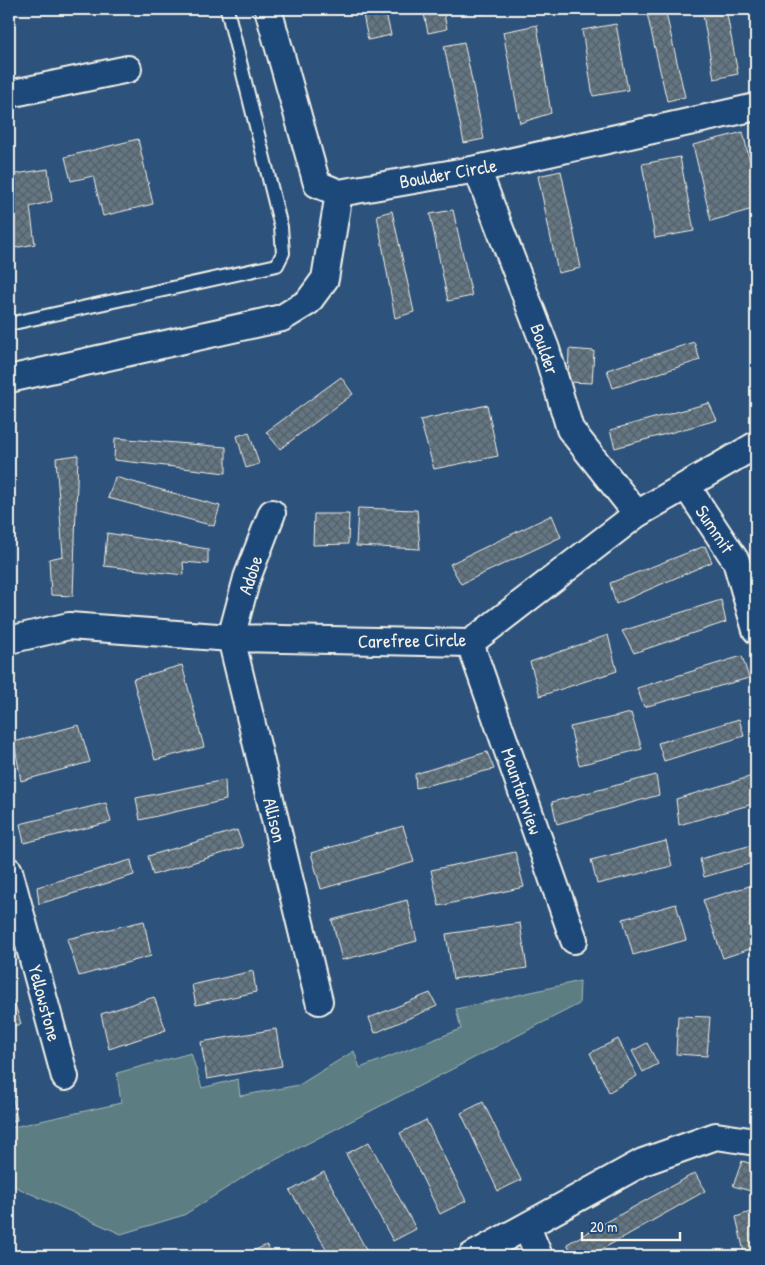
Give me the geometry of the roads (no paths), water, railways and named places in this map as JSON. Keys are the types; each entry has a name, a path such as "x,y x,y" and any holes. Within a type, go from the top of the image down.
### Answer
{"street":[{"path":"9,379 282,318 308,302 325,279 339,193 317,184 268,9"},
{"path":"9,94 128,69"},
{"name":"Boulder Circle","path":"339,193 477,169 756,107"},
{"name":"Boulder","path":"477,169 546,349 570,429 637,514"},
{"name":"Carefree Circle","path":"9,640 69,626 231,638 470,643 637,514 687,487 756,445"},
{"name":"Summit","path":"687,487 736,560 756,630"},
{"name":"Adobe","path":"231,638 247,578 272,514"},
{"name":"Allison","path":"231,638 318,1001"},
{"name":"Mountainview","path":"470,643 574,940"},
{"name":"Yellowstone","path":"9,872 65,1077"},
{"path":"472,1256 643,1162 716,1136 756,1142"},
{"path":"527,1226 539,1256"}],"lane":[{"path":"9,324 277,265 284,253 281,227 228,9"}]}
